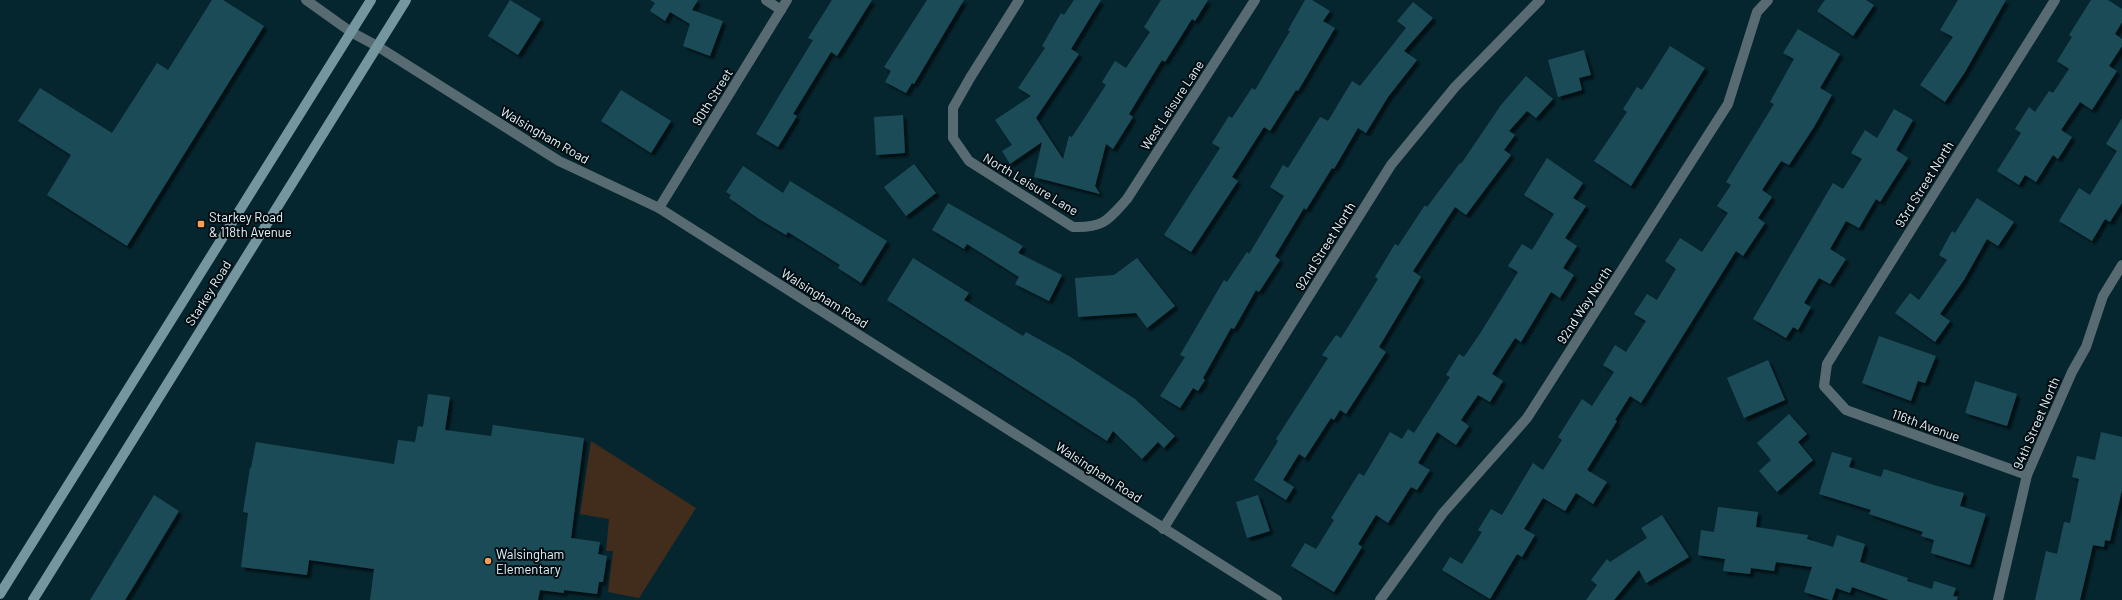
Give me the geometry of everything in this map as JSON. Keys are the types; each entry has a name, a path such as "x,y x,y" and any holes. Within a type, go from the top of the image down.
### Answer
{"main road":[{"name":"Starkey Road","path":"0,594 371,0"},
{"name":"Starkey Road","path":"33,600 406,0"}],"street":[{"name":"Walsingham Road","path":"306,0 351,32 377,46 559,161 659,208 1277,600"},
{"path":"766,0 781,10"},
{"name":"90th Street","path":"659,208 787,0"},
{"name":"North Leisure Lane","path":"1019,0 953,108 953,138 969,161 1073,227 1090,228 1108,221"},
{"name":"West Leisure Lane","path":"1108,221 1127,199 1255,0"},
{"name":"92nd Street North","path":"1163,529 1391,165 1455,87 1540,0"},
{"name":"92nd Way North","path":"1380,600 1443,513 1527,418 1728,104 1758,12 1768,0"},
{"name":"93rd Street North","path":"1824,386 1826,364 2056,0"},
{"name":"94th Street North","path":"1998,600 2027,474 2072,372 2086,347 2103,296 2122,266"},
{"name":"116th Avenue","path":"1824,386 1846,410 2027,474"}],"shaded area":[{"path":"591,441 696,508 639,598 608,592 613,551 606,551 609,519 580,514"}],"building":[{"path":"212,0 223,0 264,26 127,246 47,195 71,155 18,121 40,88 112,133 157,63 168,70"},
{"path":"510,0 541,19 518,55 488,36"},
{"path":"650,0 698,0 692,10 723,21 710,56 683,46 690,24 670,12 665,21 650,11 655,3"},
{"path":"832,0 872,0 837,56 831,52 793,114 797,116 778,147 756,134 813,40 808,38"},
{"path":"927,0 964,0 914,84 912,83 906,93 885,82 891,71 884,67"},
{"path":"1074,0 1101,0 1071,49 1079,54 1036,118 1063,159 1069,136 1072,137 1106,85 1102,82 1115,61 1126,68 1150,32 1144,27 1161,0 1208,0 1195,21 1192,19 1165,62 1162,60 1129,114 1133,117 1113,149 1106,144 1095,186 1100,194 1034,177 1042,142 1010,164 1002,151 1012,145 995,120 1031,96 1018,88 1045,48 1042,46 1061,13 1064,15"},
{"path":"1305,0 1312,0 1330,11 1323,21 1335,28 1298,91 1296,90 1270,131 1264,127 1232,177 1238,181 1191,252 1164,235 1220,148 1212,143 1229,116 1232,118 1252,88 1255,90 1290,31 1288,30"},
{"path":"1825,0 1866,0 1874,5 1853,36 1817,11"},
{"path":"1958,0 2006,0 1965,72 1945,102 1920,85 1953,37 1940,30"},
{"path":"2091,0 2108,0 2122,9 2122,22 2115,34 2122,39 2122,46 2109,66 2117,71 2092,110 2080,102 2061,130 2072,137 2058,159 2053,155 2036,182 2025,175 2019,185 1997,171 2021,133 2015,129 2029,107 2035,112 2049,91 2053,93 2069,69 2057,61 2072,37 2069,35"},
{"path":"1413,2 1433,18 1404,51 1417,60 1388,97 1366,133 1358,128 1334,169 1332,168 1306,210 1304,208 1275,256 1280,260 1259,292 1256,290 1234,329 1231,328 1203,378 1205,380 1198,391 1193,388 1180,408 1160,396 1185,357 1180,355 1224,280 1227,282 1247,252 1249,254 1284,196 1270,187 1283,165 1288,168 1320,117 1328,121 1352,81 1360,86 1406,28 1397,21"},
{"path":"1798,29 1840,54 1820,88 1832,95 1814,127 1789,165 1781,161 1762,190 1772,197 1758,218 1765,223 1743,256 1736,251 1641,403 1630,396 1615,420 1617,421 1587,470 1607,482 1593,504 1576,493 1565,511 1543,498 1524,529 1535,535 1522,557 1517,554 1490,599 1442,570 1450,557 1462,564 1482,532 1478,530 1491,509 1502,515 1533,463 1543,470 1562,440 1558,437 1582,399 1592,406 1614,372 1603,365 1615,345 1626,352 1646,321 1634,314 1647,294 1657,300 1676,269 1665,261 1680,238 1702,252 1728,213 1717,206 1731,185 1726,182 1774,104 1770,102 1794,59 1783,53"},
{"path":"1670,46 1705,68 1631,186 1594,161 1627,112 1623,109 1637,87 1642,90"},
{"path":"1584,50 1591,75 1579,78 1582,90 1558,97 1548,60"},
{"path":"1526,76 1553,99 1536,118 1527,111 1509,131 1515,135 1504,150 1511,155 1466,215 1455,207 1413,271 1421,277 1379,347 1386,352 1346,414 1340,410 1334,420 1331,418 1305,458 1299,454 1283,480 1294,487 1286,500 1254,480 1278,441 1276,439 1328,358 1322,355 1336,335 1341,338 1378,279 1375,277 1395,244 1398,246 1425,205 1427,207 1460,163 1461,164 1501,105"},
{"path":"621,90 671,121 651,153 601,121"},
{"path":"1894,109 1913,120 1896,150 1908,158 1880,202 1876,199 1859,228 1846,221 1830,249 1846,259 1830,284 1819,278 1804,303 1811,307 1798,330 1793,327 1786,338 1753,319 1833,183 1843,189 1862,159 1851,153 1865,130 1877,138"},
{"path":"903,115 905,153 876,155 874,117"},
{"path":"2122,118 2122,203 2110,222 2105,219 2092,241 2059,221 2079,188 2090,195 2117,151 2106,144"},
{"path":"1547,158 1583,183 1573,198 1586,206 1565,238 1577,246 1563,268 1574,275 1560,298 1551,292 1521,342 1515,338 1492,374 1503,381 1490,402 1478,395 1461,420 1469,426 1456,445 1437,432 1418,463 1430,470 1417,490 1411,487 1388,523 1376,515 1358,544 1362,547 1334,592 1291,566 1305,543 1316,549 1334,520 1331,518 1359,473 1364,476 1390,432 1402,439 1408,429 1414,433 1450,377 1446,375 1459,354 1464,357 1481,332 1518,272 1508,266 1522,244 1532,250 1554,214 1524,195"},
{"path":"914,164 936,193 906,216 884,187"},
{"path":"743,166 783,193 790,181 887,241 861,283 838,268 840,265 788,232 786,235 759,219 729,198 731,195 726,192"},
{"path":"1977,198 2014,222 1998,246 1987,239 1964,280 1940,314 1950,321 1935,342 1895,313 1910,293 1919,300 1947,260 1939,255 1952,231 1955,233"},
{"path":"948,203 1023,246 1018,253 1062,275 1049,301 1015,284 1019,277 967,244 964,249 932,230"},
{"path":"913,258 969,293 964,300 1023,336 1026,332 1069,356 1135,399 1175,436 1164,448 1158,442 1142,459 1113,431 1107,441 887,300"},
{"path":"1137,258 1175,306 1147,328 1136,313 1078,317 1075,278 1114,275"},
{"path":"1879,336 1936,356 1925,383 1918,381 1911,401 1862,383"},
{"path":"1768,360 1785,400 1744,418 1727,378"},
{"path":"1975,381 2017,394 2007,426 1965,413"},
{"path":"428,394 450,397 445,430 491,436 493,425 584,438 571,538 600,542 598,554 607,556 603,582 599,582 597,594 564,590 564,593 540,590 538,600 370,600 374,569 309,560 307,575 241,567 248,513 243,512 256,442 394,464 398,440 415,442 418,426 423,427"},
{"path":"1789,414 1807,434 1798,442 1813,460 1777,492 1759,471 1771,460 1757,443"},
{"path":"2101,432 2122,437 2122,490 2110,541 2105,540 2104,547 2093,545 2080,600 2035,600 2046,551 2057,554 2064,522 2070,523 2079,479 2072,477 2077,456 2095,460"},
{"path":"1832,452 1852,458 1849,467 1881,477 1884,469 1964,493 1960,506 1986,514 1970,565 1931,553 1934,540 1921,536 1923,532 1869,514 1871,510 1819,494"},
{"path":"154,495 179,511 135,584 125,600 90,600"},
{"path":"1258,495 1270,531 1247,538 1236,502"},
{"path":"1718,507 1758,512 1756,527 1808,535 1807,539 1833,547 1837,535 1865,544 1860,562 1908,578 1907,581 1932,589 1934,581 1956,588 1953,596 1958,597 1957,600 1889,600 1852,587 1850,593 1836,588 1832,600 1830,600 1804,592 1812,567 1776,562 1774,571 1751,568 1750,574 1723,571 1725,559 1698,555 1701,530 1714,532"},
{"path":"1662,515 1689,557 1646,583 1639,570 1614,600 1586,600 1597,585 1591,580 1607,559 1610,562 1647,538 1641,528"}],"place":[{"name":"Starkey Road & 118th Avenue","path":"201,224"},
{"name":"Walsingham Elementary","path":"488,561"}]}
